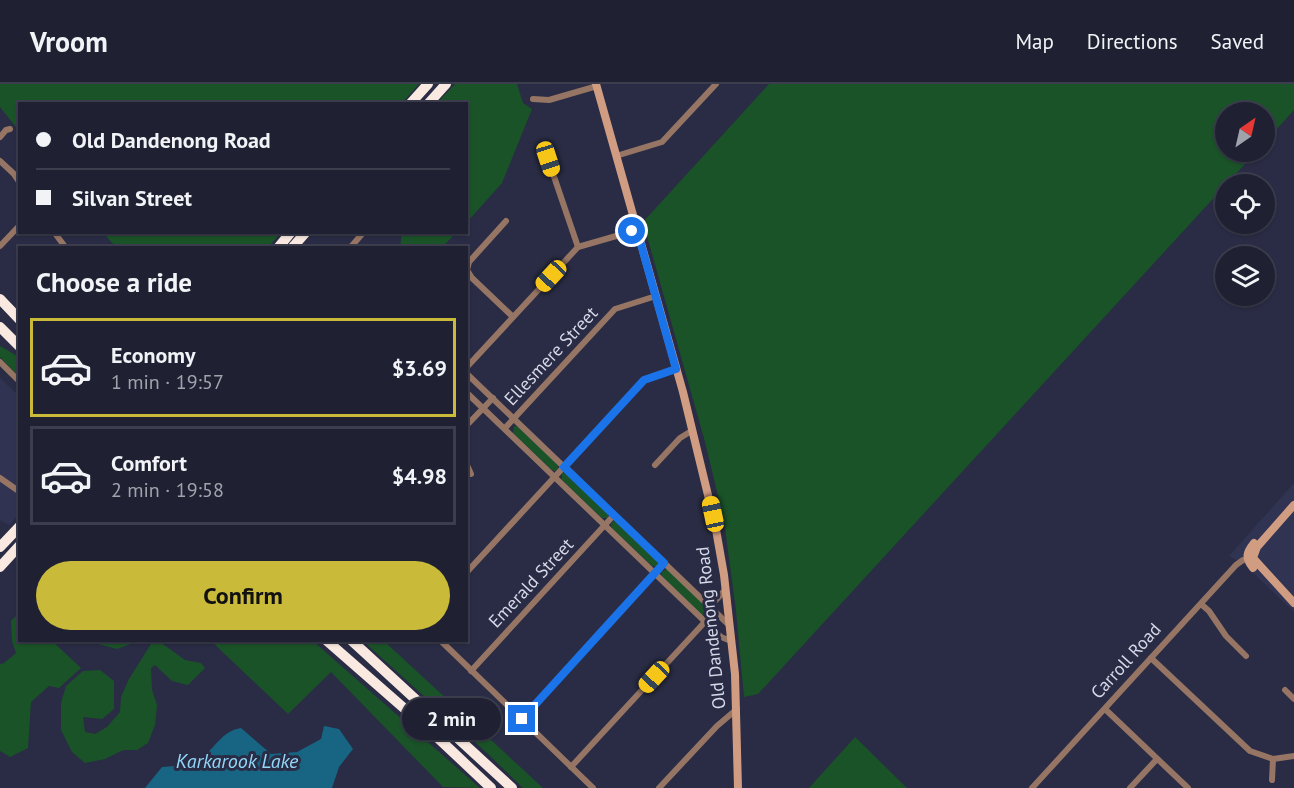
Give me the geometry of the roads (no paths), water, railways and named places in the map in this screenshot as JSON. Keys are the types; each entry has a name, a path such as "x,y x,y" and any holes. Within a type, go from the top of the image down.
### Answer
{"highway":[{"path":"413,102 428,84"},
{"path":"430,102 446,84"},
{"path":"280,246 289,234"},
{"path":"294,246 304,234"},
{"path":"0,299 18,318"},
{"path":"0,327 18,345"},
{"path":"0,547 18,528"},
{"path":"0,567 18,547"},
{"path":"328,642 491,788"},
{"path":"353,642 512,788"}],"main road":[{"name":"Old Dandenong Road","path":"596,85 693,430 715,524 730,627 737,708 738,788"},
{"name":"Carroll Road","path":"1250,558 1294,505"},
{"path":"1250,558 1294,603"}],"street":[{"path":"616,156 662,142 716,84"},
{"path":"533,99 549,100 596,85"},
{"path":"0,137 10,129"},
{"path":"548,159 578,247"},
{"path":"0,161 18,180"},
{"path":"468,266 469,262 506,221"},
{"path":"0,246 18,227"},
{"path":"468,366 578,247 637,230"},
{"path":"352,246 362,234"},
{"path":"468,272 513,317"},
{"name":"Ellesmere Street","path":"505,428 615,309 656,296"},
{"path":"0,362 18,379"},
{"path":"468,571 644,380 676,369"},
{"path":"468,375 730,627"},
{"path":"468,394 721,637 731,641"},
{"path":"468,424 493,398"},
{"path":"656,465 683,435 693,430"},
{"path":"468,467 471,474"},
{"path":"0,478 18,491"},
{"name":"Emerald Street","path":"471,671 614,515"},
{"name":"Carroll Road","path":"1032,788 1239,562 1250,558"},
{"path":"522,719 664,563"},
{"path":"702,600 715,601 726,590"},
{"path":"1201,604 1209,611 1226,636 1246,656"},
{"path":"572,767 714,612"},
{"path":"442,642 593,788"},
{"path":"1151,658 1242,746 1258,755 1274,759 1294,756"},
{"path":"1285,690 1294,699"},
{"path":"660,788 719,724 737,708"},
{"path":"1105,709 1188,788"},
{"path":"1130,788 1157,759"},
{"path":"1272,780 1274,759"}],"water":[{"name":"Karkarook Lake","path":"324,726 339,729 353,749 339,767 332,788 145,788 162,767 200,759 229,732 241,728 271,754 297,752 321,739"}]}
